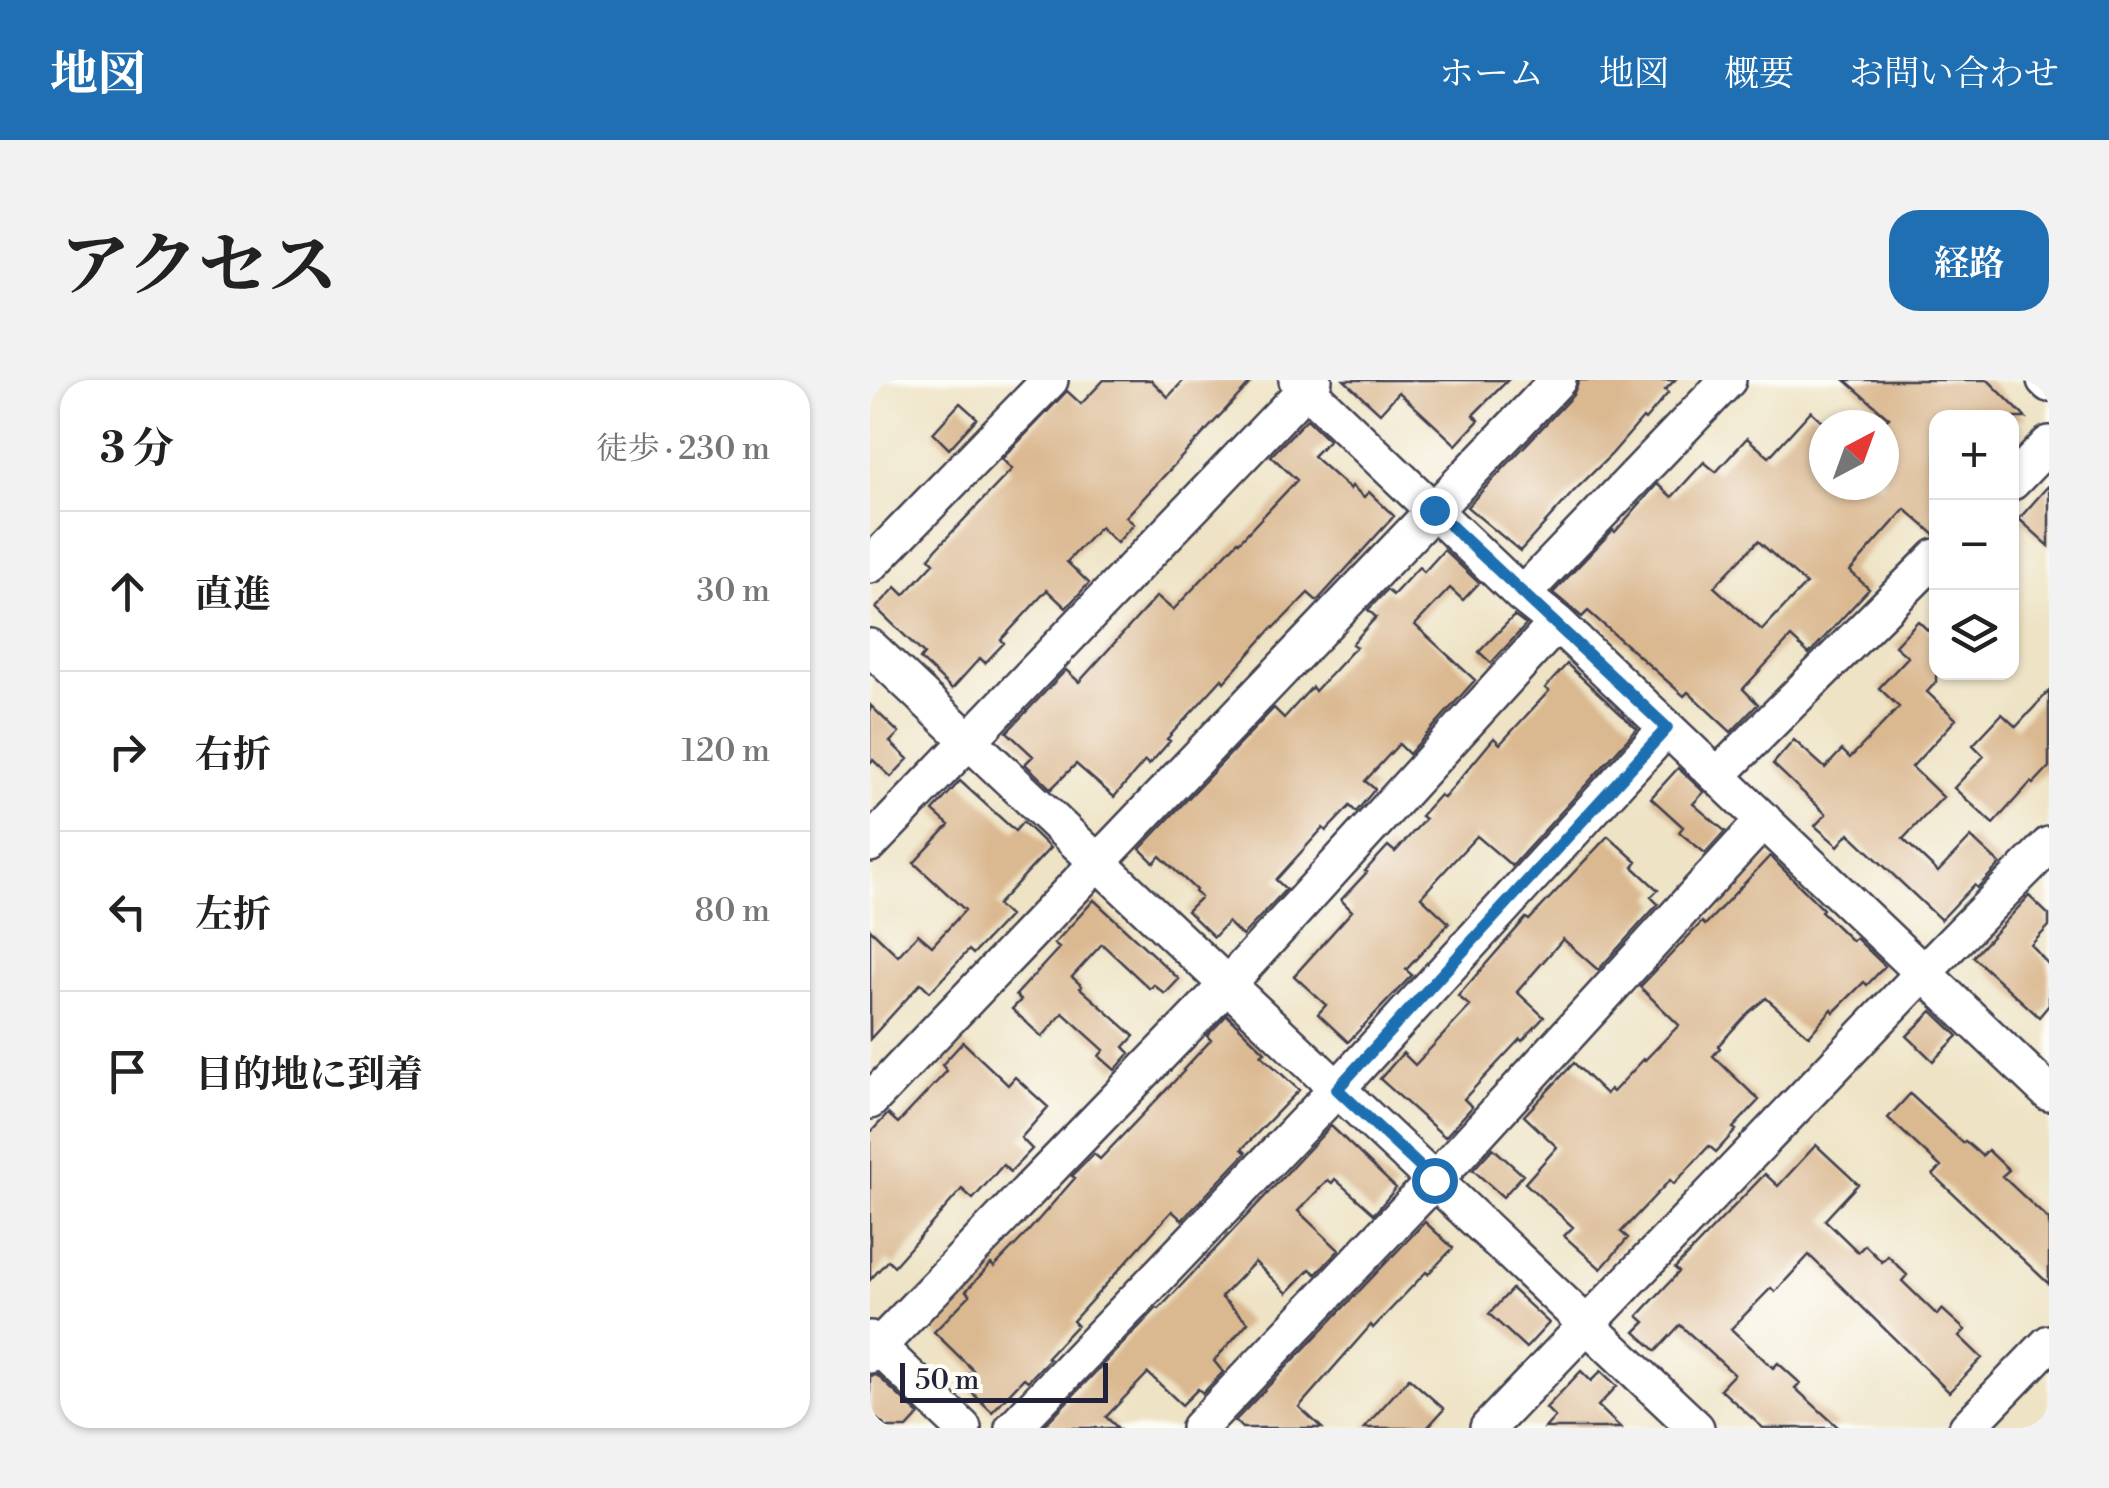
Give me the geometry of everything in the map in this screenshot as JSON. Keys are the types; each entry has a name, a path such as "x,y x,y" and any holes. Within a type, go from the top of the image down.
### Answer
{"street":[{"path":"870,565 1050,380"},
{"path":"870,1101 1558,380"},
{"path":"1522,594 1728,380"},
{"path":"870,844 1306,383 1434,510 2049,1093"},
{"path":"2019,475 2049,444"},
{"path":"1718,776 1929,564"},
{"path":"963,1428 873,1347 1227,984 1556,623"},
{"path":"870,648 1696,1428"},
{"path":"1013,1428 1337,1089 1667,728"},
{"path":"1198,1428 1434,1180 1764,820"},
{"path":"1488,1428 2049,845"},
{"path":"1967,1428 2049,1343"}],"building":[{"path":"1104,380 1151,380 1168,397 1184,380 1253,380 1126,517 1134,524 1117,543 1100,527 1067,562 1089,583 1066,608 1047,590 985,663 980,658 952,689 920,659 924,654 876,608 896,587 904,595 934,563 929,558 937,548 1012,469 1002,459 1067,391 1081,404"},
{"path":"1344,380 1508,380 1473,415 1479,420 1456,445 1399,392 1380,413"},
{"path":"1579,380 1675,380 1645,420 1520,551 1467,507 1573,395"},
{"path":"1845,380 1988,380 2018,410 1929,410 1929,530 1905,509 1850,571 1869,589 1809,654 1791,637 1743,689 1758,704 1731,732 1588,611 1582,617 1553,593 1657,484 1672,497 1704,462 1716,472 1747,438 1769,457 1809,413 1809,500 1899,500 1899,410 1880,410","holes":["1758,541 1806,584 1762,630 1714,587"]},
{"path":"960,403 977,418 949,449 933,433"},
{"path":"1307,419 1329,440 1313,456 1350,489 1352,486 1364,497 1369,492 1394,516 1317,601 1308,593 1273,627 1167,739 1170,741 1149,765 1145,761 1114,797 1076,764 1051,789 1025,764 1033,756 1007,732 1066,670 1079,682 1157,596 1173,610 1239,542 1297,480 1271,456"},
{"path":"2049,485 2049,546 2019,519"},
{"path":"1444,550 1479,583 1463,600 1450,588 1415,625 1475,680 1409,754 1399,744 1365,781 1375,789 1356,812 1350,806 1326,831 1323,828 1276,880 1286,889 1242,936 1228,922 1214,937 1187,911 1201,897 1196,890 1160,856 1154,863 1140,849 1274,708 1284,718 1312,687 1315,691 1356,647 1352,644 1376,617 1368,610 1387,590 1393,595 1419,567 1424,572"},
{"path":"1514,616 1526,625 1491,663 1479,652"},
{"path":"1918,621 1929,631 1929,680 1936,682 1927,692 1956,719 1912,767 1943,797 1903,839 1938,872 1971,837 2000,864 1941,920 1849,833 1838,846 1815,826 1826,814 1773,764 1794,740 1825,768 1842,750 1850,758 1899,707 1879,688 1908,657 1895,646"},
{"path":"1567,664 1637,729 1512,866 1477,836 1462,852 1421,897 1449,923 1406,970 1412,975 1348,1042 1318,1014 1326,1005 1294,976 1352,911 1341,900 1365,871 1388,846 1395,852 1425,819 1421,816 1440,795 1444,798 1494,738 1500,744 1549,691 1545,688"},
{"path":"2049,691 2049,767 1993,824 1954,788 1984,756 1973,745 2002,714 2016,727"},
{"path":"870,705 899,733 890,742 908,759 891,777 873,760 870,763"},
{"path":"1678,768 1704,792 1693,804 1725,831 1705,853 1679,832 1683,827 1651,798"},
{"path":"960,781 1015,831 1023,822 1050,848 997,905 1009,916 973,954 969,950 930,992 921,983 870,1039 870,929 898,956 918,934 932,946 965,910 914,863 949,825 933,811"},
{"path":"1608,836 1637,862 1633,867 1658,890 1651,897 1658,904 1598,970 1563,939 1517,992 1544,1017 1464,1099 1472,1107 1445,1137 1380,1079 1403,1053 1415,1065 1470,1006 1458,996 1526,918 1529,920"},
{"path":"1770,856 1852,941 1856,938 1885,966 1834,1012 1832,1009 1809,1036 1766,998 1749,1012 1713,1056 1759,1100 1716,1152 1709,1146 1621,1232 1628,1238 1601,1269 1564,1236 1573,1227 1525,1183 1557,1147 1524,1116 1574,1063 1606,1094 1610,1089 1613,1092 1679,1025 1640,987"},
{"path":"2029,896 2049,915 2049,926 2031,945 2049,965 2049,1005 2039,1017 1973,957"},
{"path":"1094,900 1179,979 1165,994 1154,985 1150,989 1102,944 1072,977 1134,1036 1124,1047 1130,1053 1115,1070 1099,1056 1104,1050 1063,1013 1042,1037 1012,1009 1021,1000 1016,995 1059,948 1054,944"},
{"path":"1932,1011 1958,1036 1933,1061 1907,1036"},
{"path":"1227,1015 1265,1052 1261,1055 1299,1090 1182,1220 1172,1211 1073,1321 1077,1325 1049,1359 1028,1381 1024,1378 992,1412 961,1382 973,1370 934,1332 970,1295 966,1291 991,1264 994,1267 1025,1235 1075,1178 1072,1176 1094,1154 1100,1159 1184,1071 1211,1040 1207,1036"},
{"path":"963,1042 1008,1085 1015,1077 1048,1107 1021,1138 1032,1149 1010,1172 1003,1165 973,1199 962,1189 894,1266 888,1260 870,1280 870,1133 888,1114 898,1123 947,1071 942,1065"},
{"path":"1910,1094 1963,1143 1982,1156 1988,1150 2009,1170 2002,1176 2049,1220 2049,1284 1933,1175 1941,1167 1888,1118"},
{"path":"1331,1126 1396,1188 1374,1214 1335,1179 1332,1183 1328,1180 1298,1211 1339,1250 1316,1274 1310,1269 1287,1293 1255,1262 1221,1297 1248,1322 1214,1361 1223,1372 1203,1393 1198,1389 1182,1405 1148,1373 1106,1417 1118,1428 1042,1428 1159,1309"},
{"path":"1816,1145 1858,1184 1825,1220 1858,1252 1865,1245 1882,1262 1888,1256 1907,1275 1902,1281 1937,1315 1942,1309 1965,1330 1959,1336 1982,1358 1949,1392 1809,1255 1775,1292 1771,1288 1731,1329 1773,1368 1778,1363 1800,1383 1795,1388 1839,1428 1763,1428 1720,1389 1734,1374 1680,1325 1656,1351 1635,1332 1645,1322 1638,1316 1679,1272 1675,1268 1765,1174 1778,1186"},
{"path":"1493,1148 1523,1175 1503,1197 1473,1170"},
{"path":"1425,1222 1453,1248 1373,1328 1371,1325 1299,1407 1322,1428 1242,1428 1235,1421"},
{"path":"1512,1289 1549,1323 1526,1348 1489,1314"},
{"path":"1581,1371 1591,1381 1601,1371 1617,1386 1598,1406 1621,1428 1545,1428 1555,1417 1546,1408"},
{"path":"877,1375 919,1415 907,1428 887,1428 870,1413 870,1376"},
{"path":"1409,1378 1444,1409 1427,1428 1364,1428"}],"route":[{"path":"1434,510 1667,728 1337,1089 1434,1180"}]}
